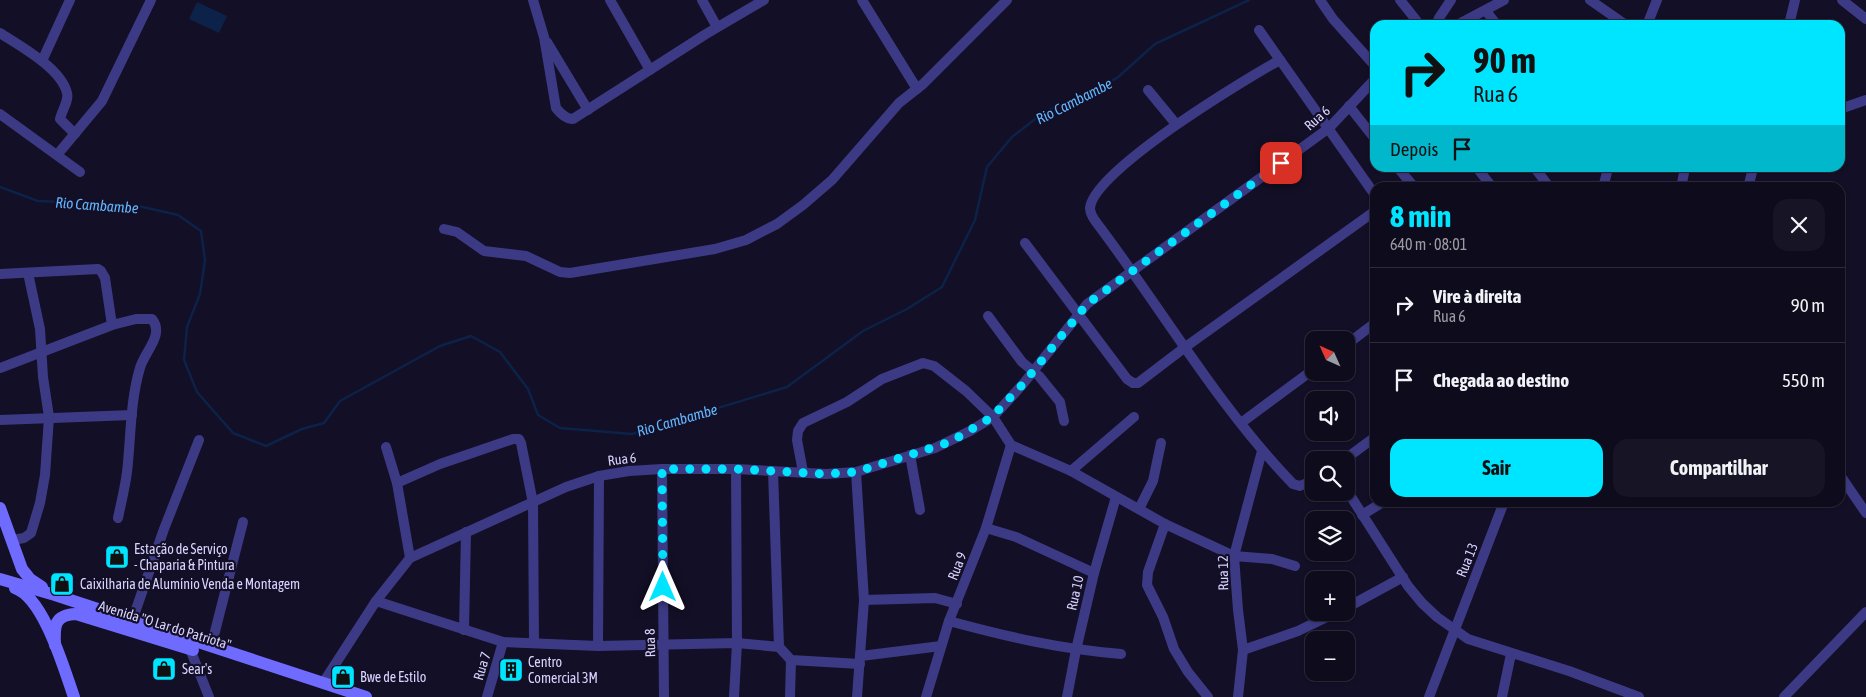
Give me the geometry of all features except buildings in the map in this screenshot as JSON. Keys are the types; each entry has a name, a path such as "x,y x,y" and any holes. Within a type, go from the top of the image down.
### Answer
{"main road":[{"path":"0,508 6,539"},
{"path":"0,518 1,527 6,539 22,569 30,579 55,595"},
{"name":"Avenida \"O Lar do Patriota\"","path":"0,578 366,697"},
{"path":"0,583 21,591 33,600 55,645 74,697"},
{"name":"Avenida \"O Lar do Patriota\"","path":"55,645 55,629 58,620 65,615 76,614 344,697"}],"street":[{"path":"42,61 70,0"},
{"path":"58,156 102,100 151,0"},
{"path":"533,0 544,37 556,108 568,119 574,119 717,27 764,0"},
{"path":"610,0 650,70"},
{"path":"702,0 717,27"},
{"path":"862,0 917,89"},
{"path":"444,230 457,232 484,251 526,256 560,272 570,273 715,249 746,240 803,205 832,180 899,103 917,89 1007,0"},
{"path":"1320,0 1333,19 1370,60"},
{"path":"1400,0 1416,20"},
{"path":"1438,20 1451,0"},
{"path":"1467,20 1504,0"},
{"path":"1590,0 1619,20"},
{"path":"1649,20 1657,0"},
{"path":"1790,20 1795,0"},
{"path":"1842,0 1866,19"},
{"path":"1486,11 1493,20"},
{"path":"1259,30 1370,188"},
{"path":"0,33 42,61 64,85 67,99 60,119 75,134"},
{"path":"544,37 588,110"},
{"path":"1280,60 1243,80 1176,124 1118,170 1102,187 1090,207 1091,214 1096,222 1132,270 1184,348 1262,451 1293,484 1300,486 1305,484"},
{"name":"Rua 6","path":"323,683 376,601 410,558 566,487 599,476 629,471 662,469 736,469 826,474 856,472 950,442 992,417 1087,304 1329,128 1370,84"},
{"path":"1148,90 1176,124"},
{"path":"1845,107 1866,100"},
{"path":"1348,106 1370,133"},
{"path":"0,114 80,172"},
{"path":"1401,172 1410,182"},
{"path":"1480,172 1489,182"},
{"path":"1025,243 1127,379 1138,384 1184,348 1370,216"},
{"path":"0,274 91,269 101,271 105,278 112,325"},
{"path":"6,539 24,538 31,533 40,503 45,475 49,417 40,329 28,273"},
{"path":"988,316 1022,362 1039,376 1060,402 1064,420"},
{"path":"0,368 112,325 144,319 152,320 156,324 157,332 154,341 139,369 126,473 118,518"},
{"path":"1355,338 1370,328"},
{"path":"803,472 797,440 798,431 803,423 846,402 882,378 923,363 929,364 942,371 966,391 992,417 1011,445 1070,471 1165,524 1234,556 1272,559 1295,566"},
{"path":"1242,423 1305,376"},
{"path":"0,420 132,415"},
{"path":"1070,471 1134,417"},
{"path":"397,483 473,452 519,439 522,443 533,503 534,643"},
{"path":"132,621 164,529 199,440"},
{"path":"1355,452 1370,441"},
{"path":"1139,509 1153,481 1161,443"},
{"name":"Rua 9","path":"926,697 949,620 986,528 1011,445"},
{"path":"386,447 397,483 410,558"},
{"name":"Rua 12","path":"1238,697 1244,650 1238,610 1234,556 1262,451"},
{"path":"910,456 920,510"},
{"name":"Rua 8","path":"662,469 664,697"},
{"path":"734,697 737,643 736,469"},
{"path":"773,471 779,647 791,660 790,697"},
{"path":"856,472 864,600 857,697"},
{"path":"598,646 599,476"},
{"path":"1845,482 1866,513"},
{"name":"Rua 10","path":"1067,697 1094,573 1116,497"},
{"path":"1353,501 1422,603 1437,617 1468,639 1569,671 1638,697"},
{"path":"1362,515 1374,507"},
{"name":"Rua 13","path":"1429,697 1500,507"},
{"path":"211,647 243,522"},
{"path":"1165,524 1148,572 1147,585 1163,617 1174,649 1188,672 1208,697"},
{"path":"986,528 1016,536 1094,573"},
{"path":"464,630 466,532"},
{"path":"1355,603 1403,577"},
{"path":"864,600 935,598 957,604"},
{"path":"376,601 503,642 598,646 737,643 779,647"},
{"path":"1784,697 1866,612"},
{"path":"949,620 1010,638 1076,650 1121,654"},
{"path":"1244,650 1318,621"},
{"name":"Rua 7","path":"487,697 503,642"},
{"path":"791,660 861,660 941,646"},
{"path":"190,649 209,697"},
{"path":"1502,697 1511,654"}],"water":[{"path":"197,2 227,16 219,33 189,19"}],"waterway":[{"name":"Rio Cambambe","path":"0,187 38,201 134,205 178,215 201,231 205,260 200,294 187,327 184,360 197,392 233,433 266,446 302,429 324,423 340,401 440,346 471,336 500,352 528,389 538,415 560,428 632,434 787,387 863,331 907,309 942,287 975,220 987,167 1012,137 1043,113 1117,78 1155,44 1249,0"}],"place":[{"name":"Estação de Serviço - Chaparia & Pintura","path":"117,557"},
{"name":"Caixilharia de Alumínio Venda e Montagem","path":"62,584"},
{"name":"Sear's","path":"164,669"},
{"name":"Centro Comercial 3M","path":"511,670"},
{"name":"Bwe de Estilo","path":"343,677"}],"route":[{"path":"663,587 662,469 736,469 826,474 856,472 950,442 992,417 1023,384 1087,304 1281,163"}]}
